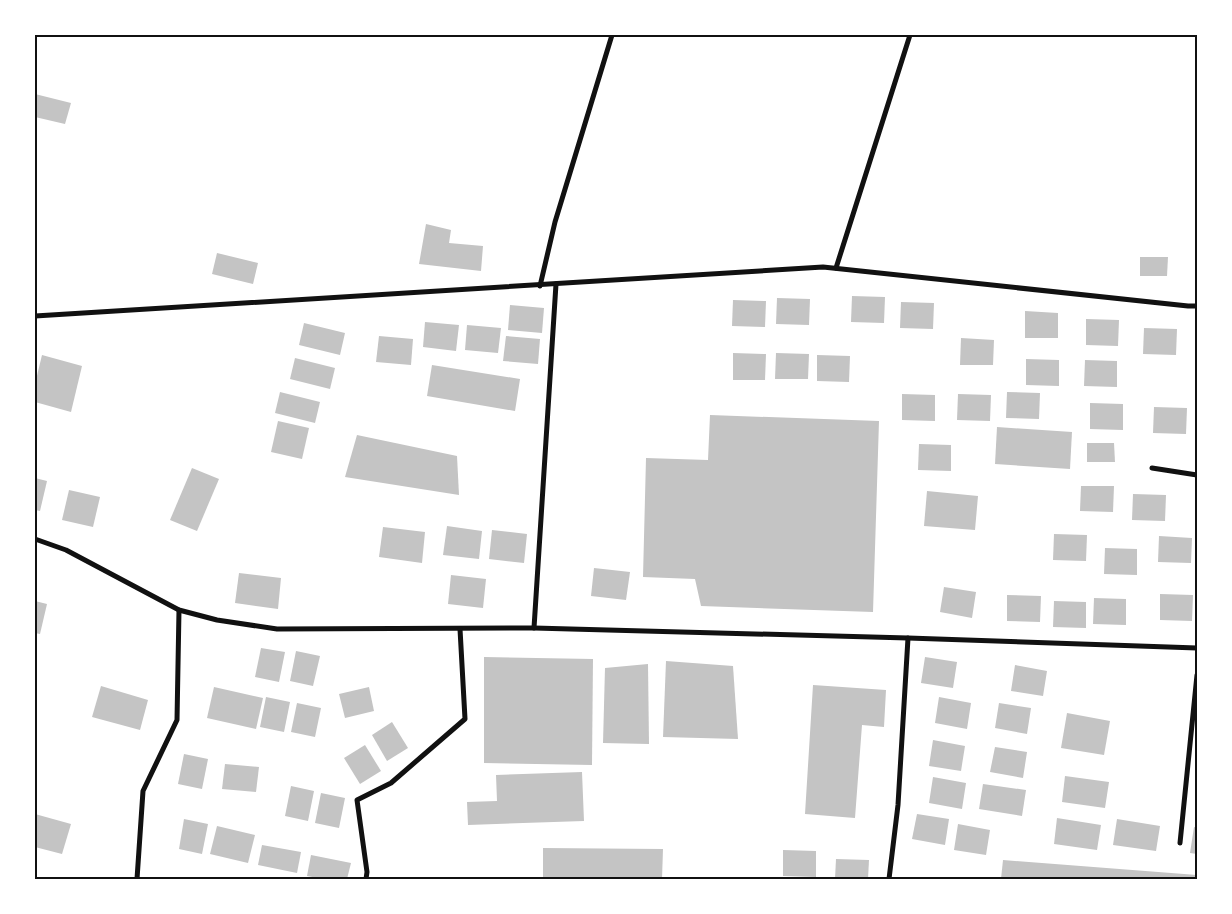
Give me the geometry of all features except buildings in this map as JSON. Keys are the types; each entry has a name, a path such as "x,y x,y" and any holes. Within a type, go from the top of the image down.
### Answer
{"street":[{"path":"540,286 555,222 612,35"},
{"path":"836,268 910,35"},
{"path":"35,316 823,267 1197,306"},
{"path":"534,628 556,284"},
{"path":"1152,468 1197,475"},
{"path":"35,539 66,550 179,610 217,620 277,628 534,628 1197,648"},
{"path":"137,879 143,791 177,720 179,610"},
{"path":"366,879 367,872 357,800 391,783 465,719 460,629"},
{"path":"889,879 898,805 908,638"},
{"path":"1180,843 1197,675"}]}
